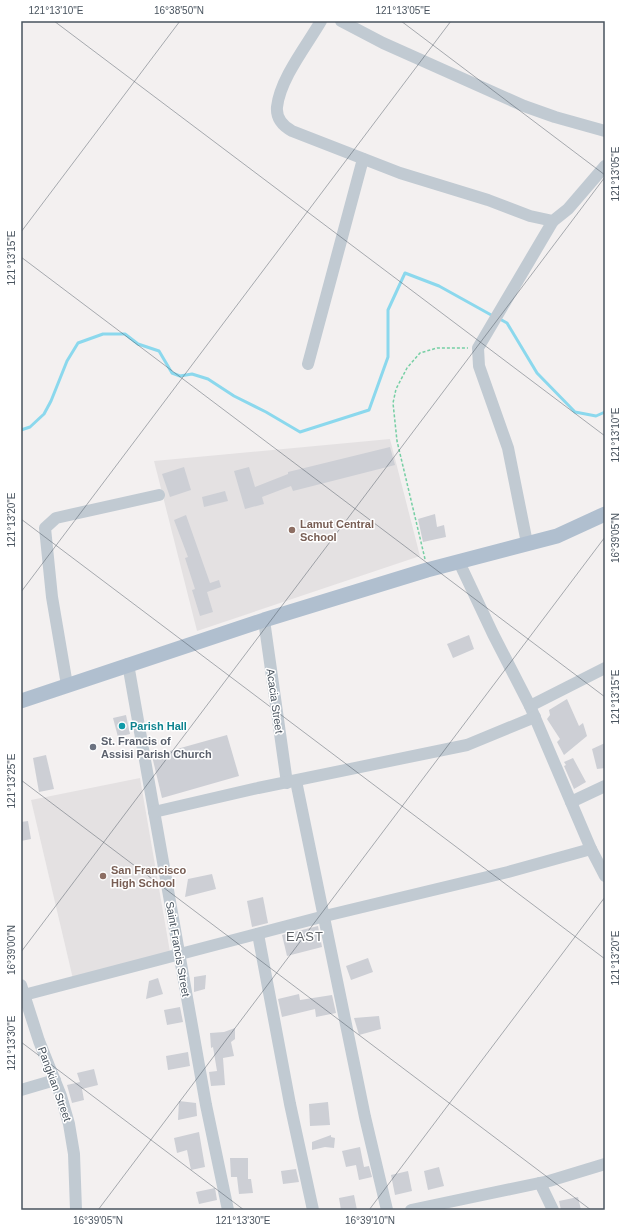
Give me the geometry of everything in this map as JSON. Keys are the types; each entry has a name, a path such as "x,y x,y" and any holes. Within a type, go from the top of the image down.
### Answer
{"main road":[{"path":"21,701 128,664 264,620 427,570 556,536 605,514"}],"street":[{"path":"321,21 283,88 277,107 278,115 285,127 292,132 400,173 488,200 530,216 553,222"},
{"path":"340,21 390,46 524,106 555,117 605,131"},
{"path":"308,364 363,159"},
{"path":"527,543 508,448 479,366 478,348 553,222 568,208 605,166"},
{"path":"67,685 52,597 45,528 56,518 159,495"},
{"path":"459,562 532,711 591,849 605,876"},
{"name":"Acacia Street","path":"264,620 292,782 325,916 365,1117 387,1210"},
{"name":"Saint Francis Street","path":"128,664 206,1105 228,1210"},
{"path":"154,812 466,745 532,711 605,668"},
{"path":"571,802 605,786"},
{"path":"22,990 258,934 325,916 508,872 591,849"},
{"path":"258,934 290,1104 313,1210"},
{"name":"Pangkian Street","path":"22,990 39,1042 55,1080 70,1124 74,1154 76,1210"},
{"path":"21,1090 55,1080"},
{"path":"411,1210 540,1183 605,1164"},
{"path":"540,1183 553,1210"}],"path":[{"path":"427,570 396,441 393,403 396,389 407,368 420,353 437,348 478,348"}],"shaded area":[{"name":"Lamut Central School","path":"390,439 420,556 197,631 154,461"},
{"name":"San Francisco High School","path":"140,778 170,952 73,979 31,800"}],"building":[{"path":"390,447 395,465 293,491 291,486 262,497 264,504 245,509 234,471 249,467 255,487 288,474 288,472"},
{"path":"184,467 191,490 170,497 162,474"},
{"path":"225,491 228,501 204,507 202,497"},
{"path":"435,514 437,527 444,525 446,537 423,542 418,519"},
{"path":"186,515 210,583 219,580 221,587 207,592 213,612 200,616 192,590 195,589 185,558 188,557 174,520"},
{"path":"469,635 474,649 453,658 447,644"},
{"path":"567,699 579,726 583,723 587,736 564,755 557,742 560,739 547,719 550,715 549,710"},
{"name":"Parish Hall","path":"126,715 130,734 118,737 113,718"},
{"path":"227,735 239,776 162,798 152,756"},
{"path":"605,743 605,768 597,769 592,749"},
{"path":"46,755 54,789 39,792 33,758"},
{"path":"573,758 586,782 574,789 564,766 566,765 564,762"},
{"path":"28,821 31,839 21,841 21,822"},
{"path":"212,874 216,889 185,897 188,879"},
{"path":"263,897 268,923 252,927 247,901"},
{"path":"318,926 322,947 287,956 282,935"},
{"path":"368,958 373,972 351,980 346,966"},
{"path":"206,975 205,989 194,992 194,977"},
{"path":"158,978 163,994 146,999 149,981"},
{"path":"299,994 300,1000 332,995 336,1013 316,1017 315,1009 282,1017 278,999"},
{"path":"180,1007 183,1022 167,1025 164,1010"},
{"path":"379,1016 381,1029 359,1035 354,1018"},
{"path":"235,1028 235,1039 231,1042 234,1056 223,1058 225,1085 211,1086 209,1072 217,1071 213,1047 211,1048 210,1033 224,1032"},
{"path":"188,1052 190,1066 168,1070 166,1056"},
{"path":"94,1069 98,1085 82,1089 84,1100 72,1103 67,1085 80,1082 77,1073"},
{"path":"179,1101 196,1103 197,1116 178,1120"},
{"path":"328,1102 330,1125 310,1126 309,1104"},
{"path":"199,1132 205,1167 191,1170 187,1150 177,1153 174,1138"},
{"path":"331,1135 331,1137 335,1138 334,1148 325,1147 312,1150 312,1142"},
{"path":"360,1147 364,1167 369,1166 372,1177 359,1180 356,1165 346,1167 342,1151"},
{"path":"230,1158 248,1158 248,1179 251,1179 253,1193 239,1194 237,1177 231,1177"},
{"path":"439,1167 444,1186 428,1190 424,1171"},
{"path":"296,1169 299,1182 283,1184 281,1171"},
{"path":"408,1171 412,1191 395,1195 391,1175"},
{"path":"215,1188 217,1200 199,1204 196,1192"},
{"path":"354,1195 357,1210 341,1210 339,1198"},
{"path":"578,1197 581,1210 561,1210 559,1201"}],"waterway":[{"path":"21,430 30,427 44,414 51,401 67,361 78,343 103,334 125,334 138,344 159,351 172,373 180,376 192,374 208,379 234,396 266,412 300,432 369,410 388,357 388,310 405,273 439,286 493,316"},
{"path":"498,318 507,323 537,373 575,412 596,416 605,412"}],"place":[{"name":"Lamut Central School","path":"292,530"},
{"name":"Parish Hall","path":"122,726"},
{"name":"St. Francis of Assisi Parish Church","path":"93,747"},
{"name":"San Francisco High School","path":"103,876"}],"district":[{"name":"EAST","path":"305,936"}]}
